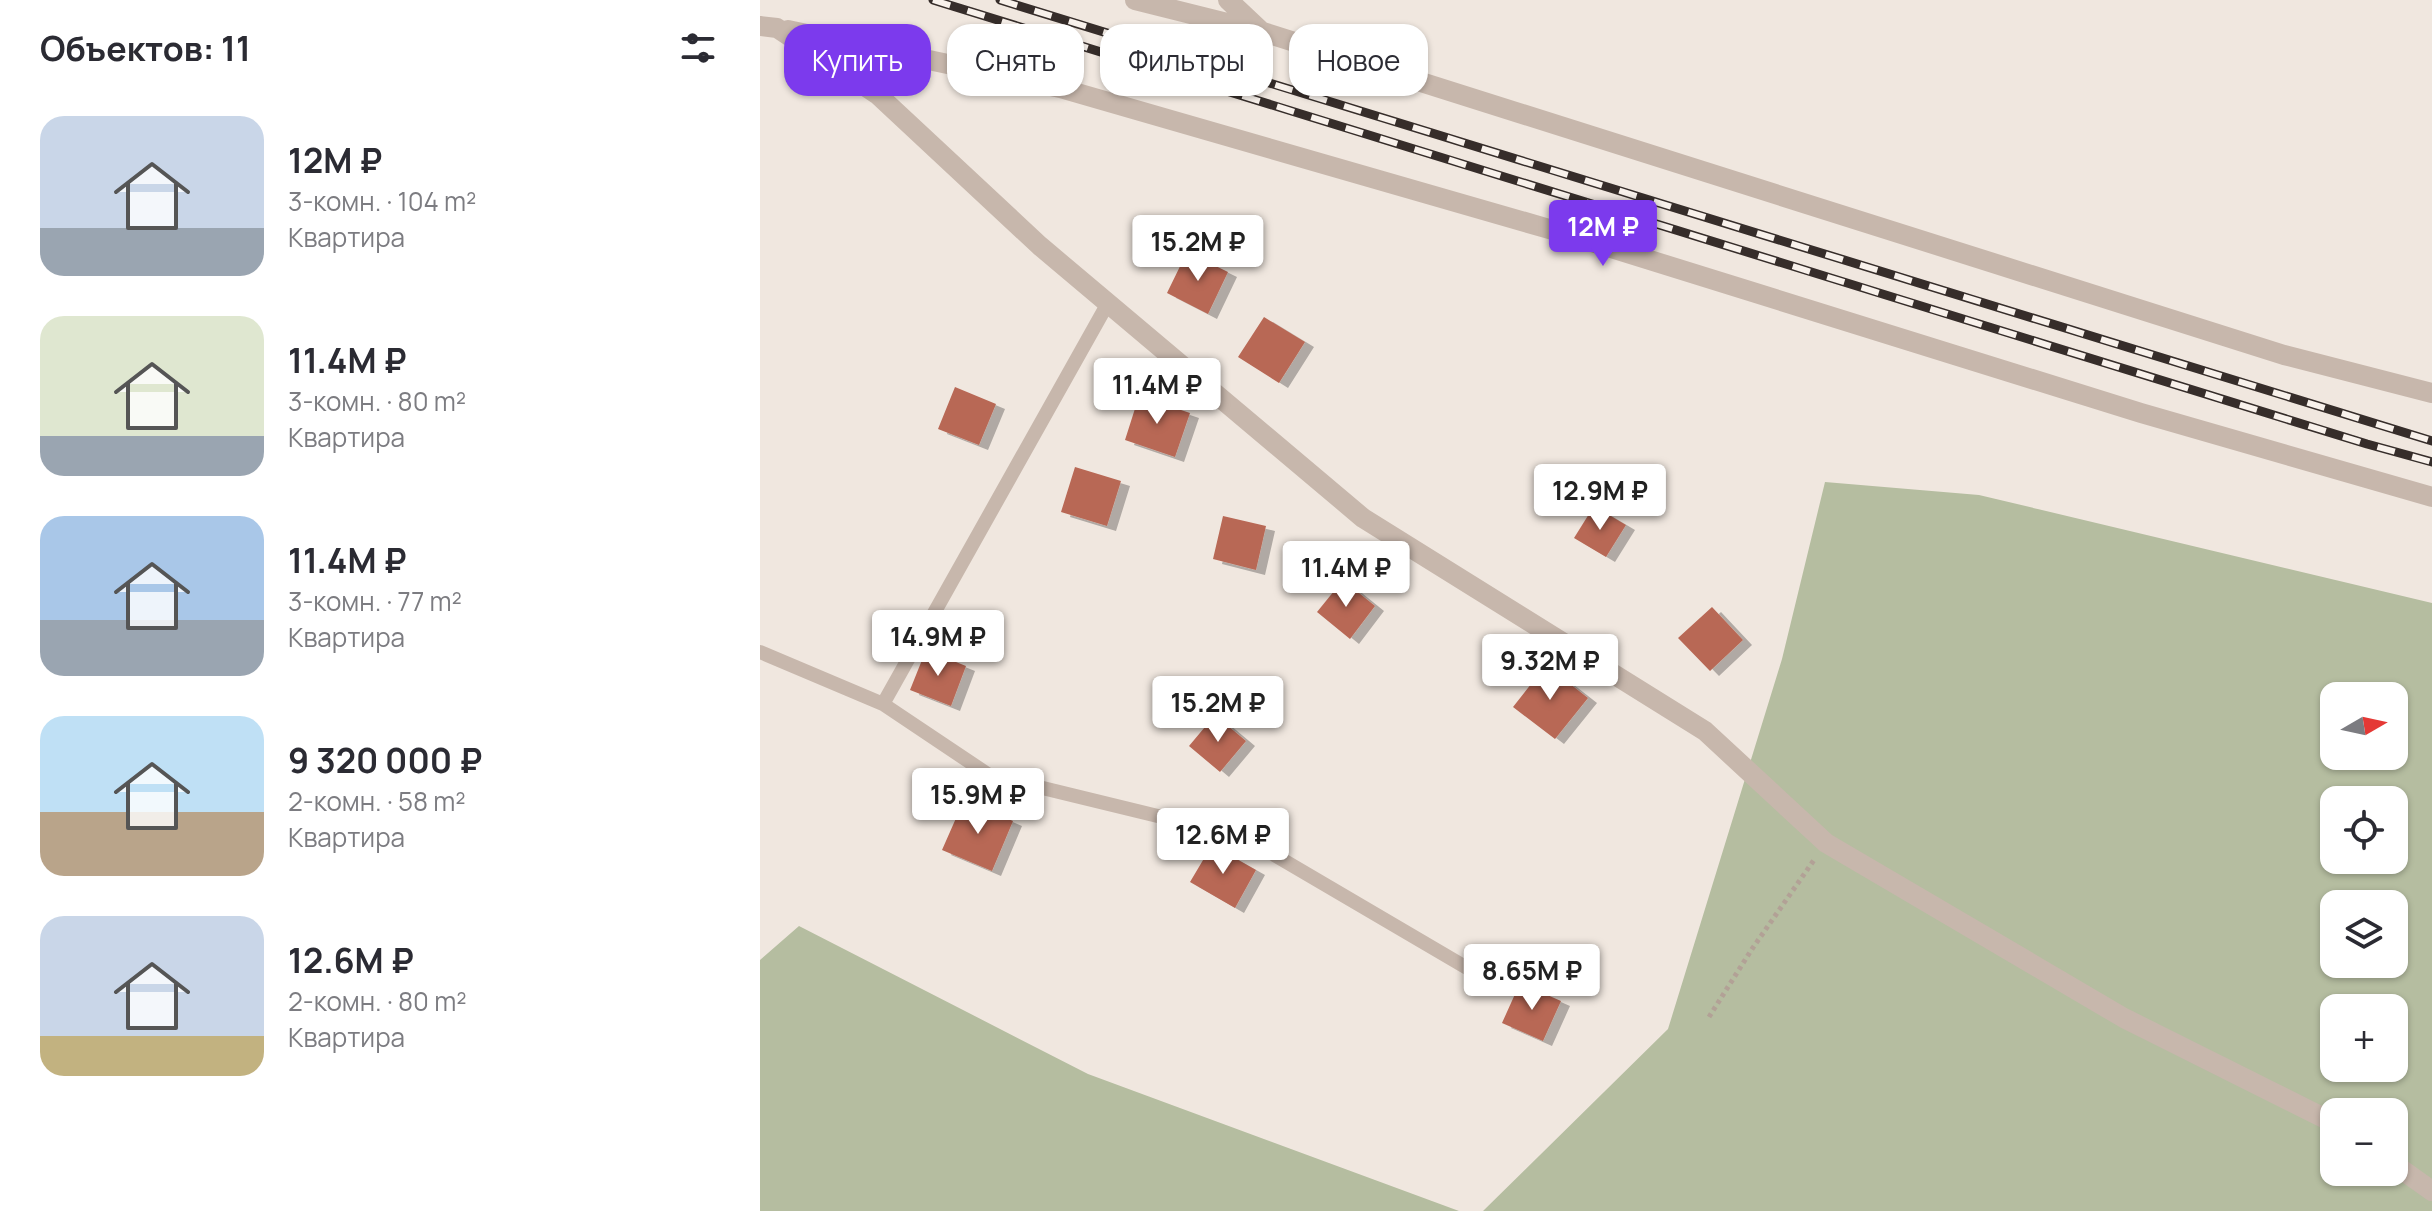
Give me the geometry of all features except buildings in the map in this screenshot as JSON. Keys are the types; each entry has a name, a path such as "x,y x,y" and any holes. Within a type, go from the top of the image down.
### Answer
{"street":[{"path":"1135,0 1231,24"},
{"path":"1228,0 1254,24"},
{"path":"768,27 878,95 1040,246 1363,518 1705,731 1826,843 2124,1018 2320,1116"},
{"path":"768,27 1060,88 1563,233 2141,413 2432,497"},
{"path":"1273,35 2284,355 2432,393"},
{"path":"2408,1174 2432,1191"}],"lane":[{"path":"883,704 1108,303"},
{"path":"760,652 883,704 989,775 1244,837 1479,975"}],"path":[{"path":"1709,1017 1826,843"}],"green space":[{"path":"1825,482 1979,495 2432,603 2432,1211 1483,1211 1668,1029 1782,659"},
{"path":"799,926 1088,1074 1459,1211 760,1211 760,960"}],"railway":[{"path":"933,0 2432,462"},
{"path":"1000,0 2432,441"}]}
